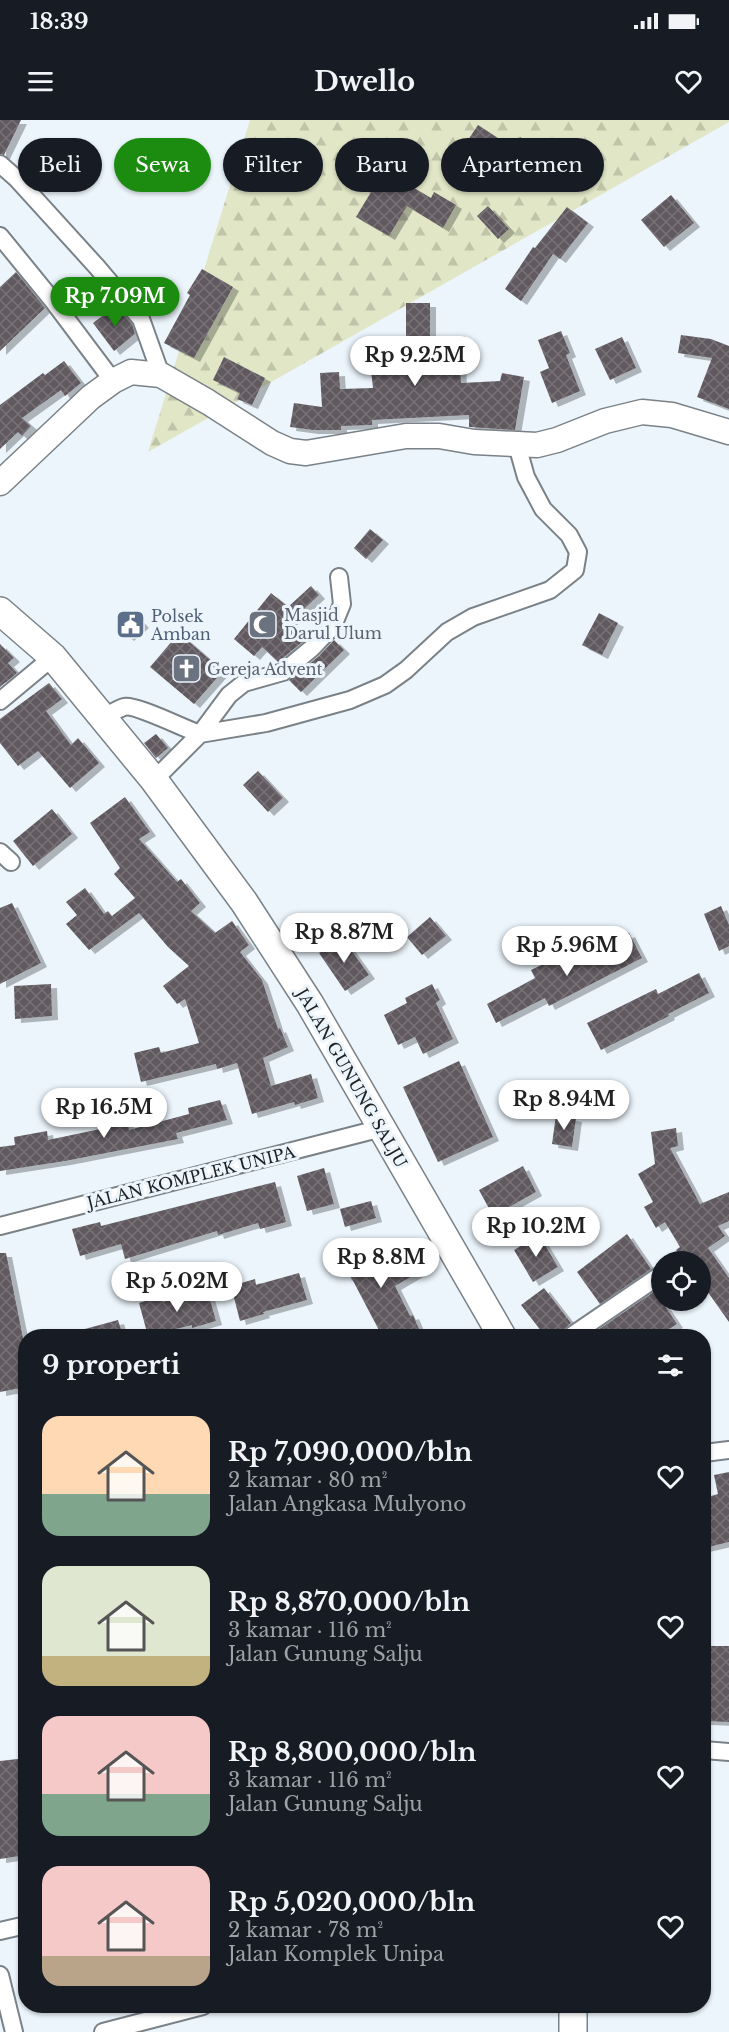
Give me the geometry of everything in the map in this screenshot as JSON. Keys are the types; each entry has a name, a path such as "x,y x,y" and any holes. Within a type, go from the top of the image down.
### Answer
{"main road":[{"path":"0,483 91,397 113,381 131,372 161,375 272,443 306,453 417,436 439,435 474,441 537,445 557,440 604,421 642,412 672,415 729,432"},
{"name":"JALAN GUNUNG SALJU","path":"0,610 53,657 154,780 244,902 310,1004 498,1329"},
{"path":"573,2013 573,2032"}],"street":[{"path":"0,164 97,267 141,319 161,375"},
{"path":"0,236 53,301 113,381"},
{"path":"102,718 126,706 144,710 179,727 200,734 266,723 350,700 385,685 406,670 447,632 473,617 550,590 575,570 578,552 569,535 543,509 526,477 517,445"},
{"path":"154,780 200,734 229,695 244,683 283,672 312,648 333,626 342,604 339,577"},
{"path":"0,701 53,657"},
{"name":"JALAN KOMPLEK UNIPA","path":"0,1226 382,1128"},
{"path":"581,1329 651,1282"},
{"path":"711,1452 729,1450"},
{"path":"711,1750 729,1752"},
{"path":"0,1931 18,1927"},
{"path":"0,1975 14,2032"},
{"path":"103,2032 176,2013"}],"green space":[{"path":"250,120 729,120 729,122 148,452 228,192 323,192 323,138 244,138"}],"building":[{"path":"0,120 21,120 4,155 0,154"},
{"path":"478,125 498,138 469,138"},
{"path":"371,192 421,192 431,198 434,192 456,205 443,228 407,206 389,236 356,217"},
{"path":"671,195 694,223 664,247 641,220"},
{"path":"488,206 509,229 498,239 477,216"},
{"path":"567,207 588,223 560,259 553,254 521,301 505,289 533,247 535,248"},
{"path":"202,269 233,287 194,358 164,343 190,295 187,293"},
{"path":"16,272 45,308 0,351 0,287"},
{"path":"406,303 430,303 430,342 465,336 469,360 460,361 461,383 500,381 502,373 524,377 515,430 469,427 469,415 372,420 372,425 341,426 341,430 290,427 294,403 322,407 320,373 339,372 340,389 373,388 369,352 403,349 402,339 406,338"},
{"path":"116,306 132,324 135,334 114,351 93,323"},
{"path":"561,331 570,353 566,355 580,391 552,403 540,372 549,368 538,340"},
{"path":"681,335 711,339 729,346 729,409 697,397 712,358 678,353"},
{"path":"622,337 636,368 610,380 595,349"},
{"path":"224,357 265,378 252,405 237,399 240,393 213,380"},
{"path":"64,361 81,383 65,396 61,390 22,418 31,426 22,436 18,432 0,449 0,405 43,373 45,375"},
{"path":"370,529 383,540 366,559 354,548"},
{"path":"311,586 319,595 290,622 307,638 278,662 262,647 254,656 234,639 271,593 288,607"},
{"name":"Polsek Amban","path":"132,612 143,624 128,637 117,626"},
{"path":"599,613 618,623 602,655 582,645"},
{"name":"Gereja Advent","path":"179,633 223,671 194,704 150,667"},
{"path":"334,640 344,650 301,692 289,680 319,656"},
{"path":"0,644 14,658 8,663 17,673 0,687"},
{"path":"49,683 62,699 46,711 71,745 78,738 99,763 70,788 38,751 18,766 0,743 0,719"},
{"path":"156,734 168,748 156,758 144,743"},
{"path":"258,771 283,798 268,812 243,785"},
{"path":"125,797 150,832 139,839 177,882 181,879 200,903 191,911 215,933 232,921 249,945 240,952 262,980 278,1029 280,1028 288,1047 263,1058 271,1086 311,1074 318,1098 252,1114 237,1063 217,1069 216,1064 141,1082 134,1053 159,1047 161,1053 199,1043 185,999 177,1004 163,986 189,966 168,947 139,913 89,950 66,924 77,915 66,902 85,888 104,914 108,911 112,916 135,898 114,874 120,868 90,823"},
{"path":"52,809 72,834 33,866 13,841"},
{"path":"12,903 41,963 0,984 0,908"},
{"path":"721,906 729,925 729,946 719,951 704,914"},
{"path":"430,917 446,936 422,955 407,937"},
{"path":"629,933 642,958 549,1006 545,998 496,1023 487,1004 535,978 531,970 560,956 564,965"},
{"path":"342,937 369,975 345,991 319,953"},
{"path":"699,973 709,993 601,1050 587,1023 656,989 658,994"},
{"path":"51,984 52,1016 15,1019 14,986"},
{"path":"432,984 440,1000 436,1003 453,1039 423,1054 415,1037 398,1045 384,1015 407,1003 405,998"},
{"path":"459,1061 493,1137 438,1162 403,1087"},
{"path":"220,1100 227,1120 176,1133 178,1139 0,1171 0,1147 15,1145 14,1137 47,1131 48,1140 127,1121 129,1130 189,1114 188,1108"},
{"path":"556,1115 576,1118 572,1147 552,1144"},
{"path":"676,1128 678,1146 670,1148 700,1204 729,1192 729,1221 718,1226 725,1236 708,1248 710,1251 677,1251 680,1247 665,1222 656,1228 644,1207 653,1202 638,1174 655,1164 651,1132"},
{"path":"523,1166 536,1192 493,1216 479,1190"},
{"path":"324,1168 334,1204 307,1211 297,1176"},
{"path":"275,1182 286,1222 260,1229 258,1223 218,1235 217,1231 125,1259 121,1244 80,1256 72,1229 100,1222 101,1226"},
{"path":"371,1201 376,1218 345,1227 340,1209"},
{"path":"627,1234 651,1269 600,1304 577,1272"},
{"path":"539,1235 558,1267 533,1282 514,1250"},
{"path":"370,1238 387,1274 416,1258 424,1269 395,1286 419,1329 378,1329 350,1275 346,1277 336,1255"},
{"path":"711,1252 729,1278 729,1322 711,1297"},
{"path":"0,1253 6,1253 21,1329 18,1329 18,1389 0,1392"},
{"path":"299,1273 307,1300 240,1321 231,1286 255,1279 256,1285"},
{"path":"544,1288 571,1323 564,1329 540,1329 521,1305"},
{"path":"207,1289 216,1321 192,1328 192,1325 176,1329 146,1329 139,1303 161,1296 163,1302"},
{"path":"651,1294 651,1311 668,1311 677,1324 669,1329 599,1329"},
{"path":"118,1320 121,1329 85,1329"},
{"path":"729,1472 729,1542 711,1546 711,1496 718,1494 714,1475"},
{"path":"711,1646 729,1646 729,1722 711,1721"},
{"path":"18,1759 18,1856 0,1859 0,1761"}],"place":[{"name":"Masjid Darul Ulum","path":"263,624"},
{"name":"Polsek Amban","path":"130,625"},
{"name":"Gereja Advent","path":"186,669"}]}
